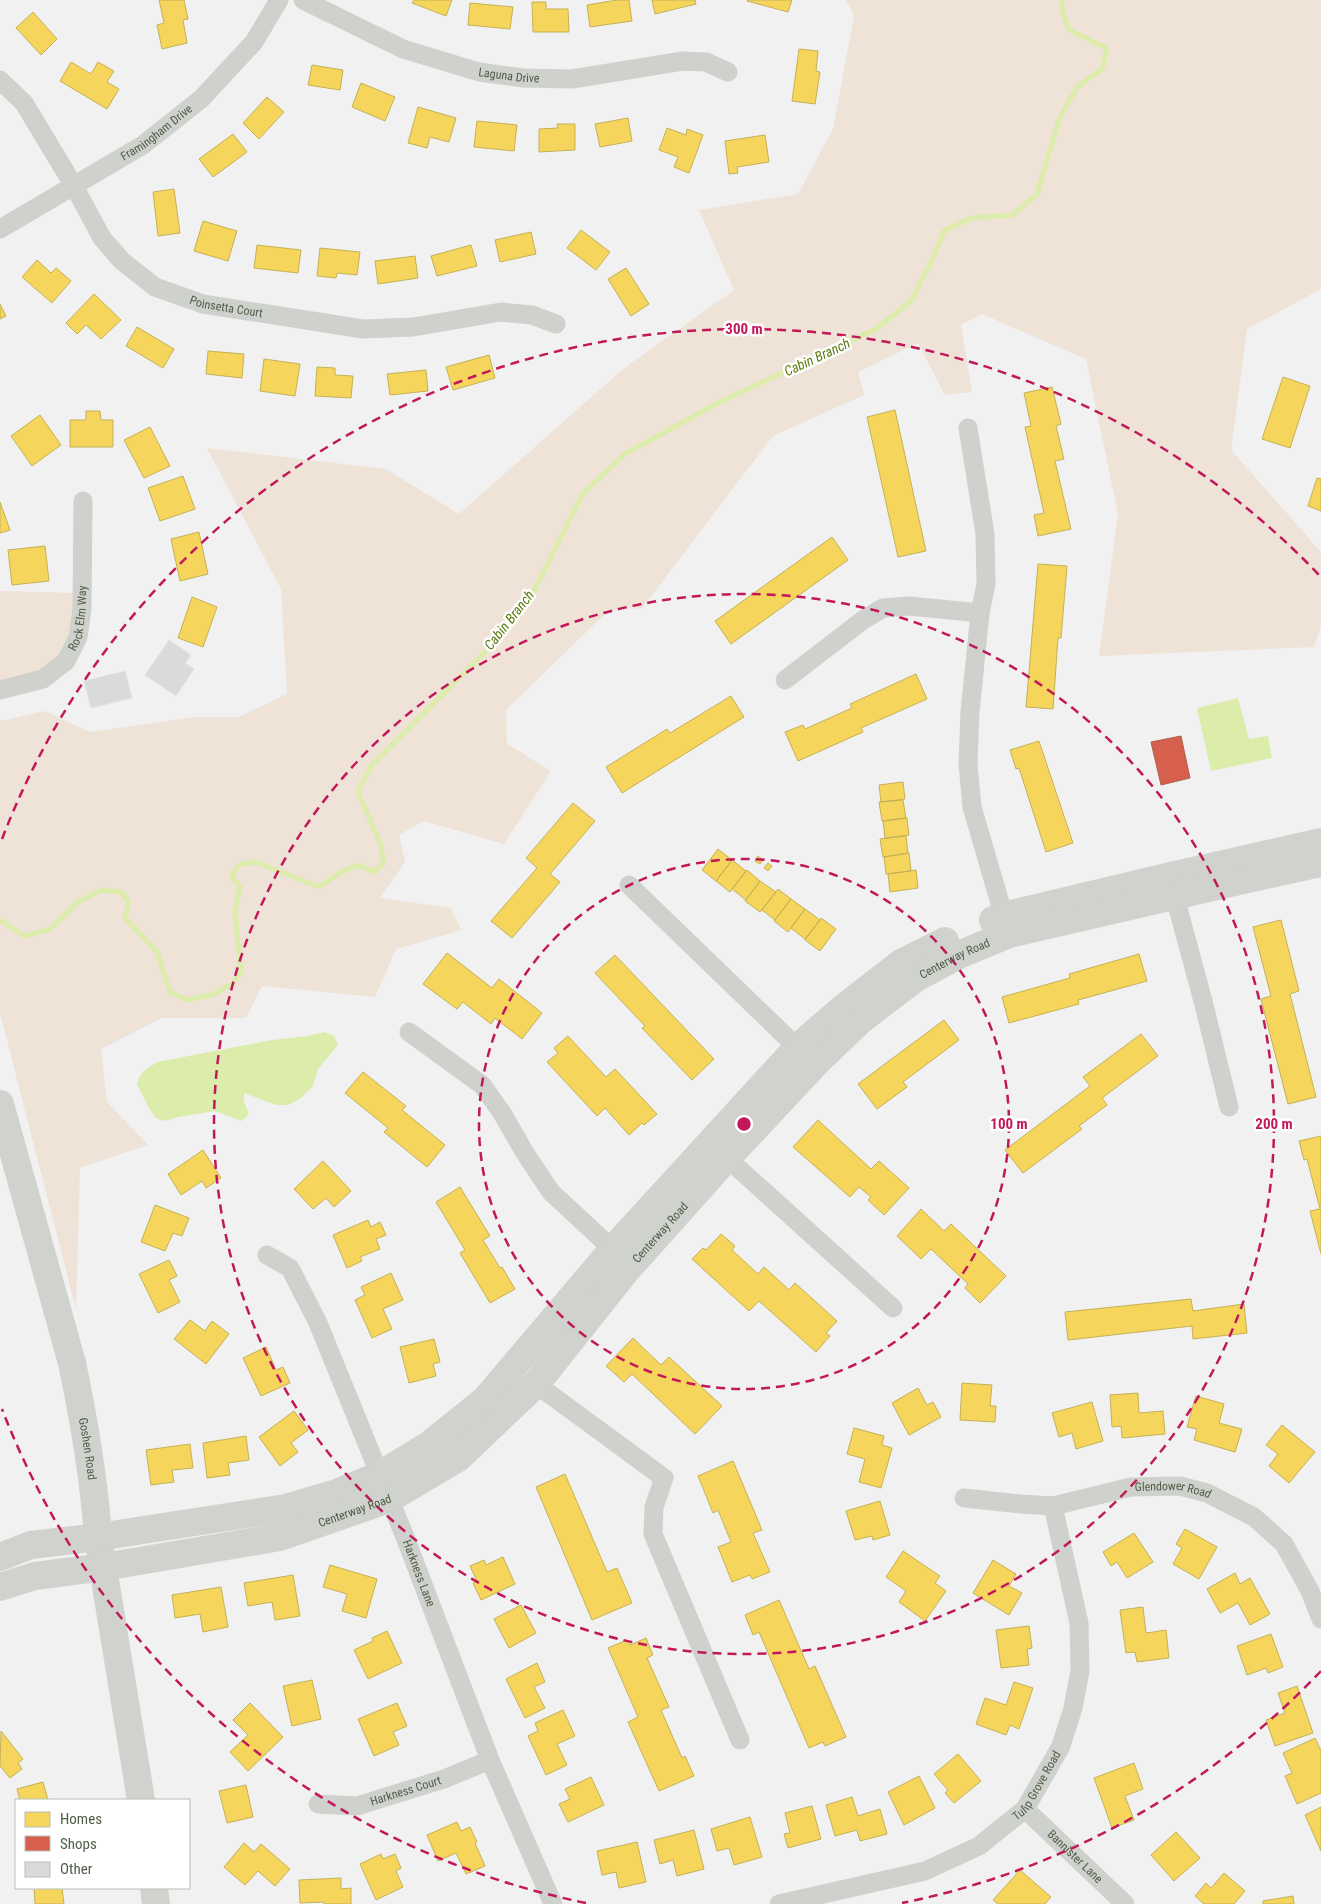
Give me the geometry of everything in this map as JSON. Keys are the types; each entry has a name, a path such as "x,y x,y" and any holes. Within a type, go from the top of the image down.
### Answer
{"street":[{"name":"Framingham Drive","path":"0,229 143,145 201,99 254,42 279,0"},
{"name":"Laguna Drive","path":"303,0 403,49 479,72 524,78 572,79 683,61 706,62 728,72"},
{"name":"Poinsetta Court","path":"0,80 24,103 74,186 102,238 122,261 155,287 203,304 363,329 413,327 501,312 532,315 556,324"},
{"path":"968,428 985,534 986,584 980,613 970,712 968,764 972,807 1006,925"},
{"name":"Rock Elm Way","path":"0,690 43,679 66,661 78,637 82,609 83,501"},
{"path":"785,680 863,620 883,608 910,606 980,613"},
{"name":"Centerway Road","path":"0,1557 31,1545 98,1537 286,1508 337,1492 384,1487 429,1445 485,1400 622,1258 806,1056 862,1019 916,978 961,954 1006,925 1172,886 1321,842"},
{"name":"Centerway Road","path":"1172,886 1321,863"},
{"path":"628,885 806,1056"},
{"path":"1172,886 1204,1001 1229,1107"},
{"path":"409,1032 482,1085 502,1113 525,1153 551,1192 622,1258"},
{"name":"Centerway Road","path":"0,1587 35,1576 104,1567 280,1537 384,1487 458,1458 536,1384 622,1258 727,1158 806,1056"},
{"name":"Goshen Road","path":"0,1104 72,1363 81,1404 96,1499 98,1537 140,1799"},
{"path":"727,1158 893,1308"},
{"name":"Harkness Lane","path":"267,1254 290,1268 306,1298 405,1537 490,1760 553,1904"},
{"path":"536,1384 664,1478 654,1507 653,1534 740,1740"},
{"name":"Glendower Road","path":"964,1498 1052,1506 1131,1487 1180,1486 1207,1493 1254,1516 1284,1544 1310,1591 1321,1619"},
{"name":"Tulip Grove Road","path":"779,1904 925,1871 979,1846 1025,1809 1061,1746 1073,1708 1080,1671 1078,1622 1052,1506"},
{"name":"Harkness Court","path":"318,1804 357,1806 444,1778 490,1760"},
{"name":"Bannister Lane","path":"1025,1809 1125,1904"},
{"path":"154,1889 156,1904"}],"shaded area":[{"path":"846,0 1321,0 1321,289 1247,329 1231,450 1321,552 1321,625 1314,647 1099,656 1118,514 1086,359 982,314 961,325 972,392 945,395 918,343 858,372 864,395 773,436 642,608 608,611 506,710 507,744 551,771 504,844 424,821 399,835 405,862 380,898 451,908 461,930 396,949 375,997 262,986 246,1018 162,1018 101,1049 107,1102 148,1145 80,1168 76,1309 0,1013 0,721 45,711 90,732 195,717 239,717 287,694 281,589 207,448 386,469 459,514 623,369 734,290 699,210 798,194 833,129 854,16"},
{"path":"0,591 75,593 72,630 59,655 45,668 5,683 0,680"},
{"path":"1238,698 1249,739 1268,736 1272,758 1211,771 1197,708"},
{"path":"325,1032 334,1036 338,1045 318,1069 313,1086 300,1099 287,1105 276,1105 244,1093 244,1102 249,1114 242,1121 215,1111 165,1121 156,1118 137,1084 144,1071 158,1062"}],"building: Homes":[{"path":"159,0 184,0 188,19 183,20 187,43 162,49 157,25 164,23"},
{"path":"414,0 452,0 446,16 412,3"},
{"path":"629,0 632,21 590,27 587,5"},
{"path":"652,0 695,0 696,4 655,14"},
{"path":"748,0 792,0 788,12"},
{"path":"532,2 546,2 546,9 568,9 569,32 533,32"},
{"path":"470,3 513,7 510,29 468,25"},
{"path":"33,12 57,39 41,55 16,28"},
{"path":"799,49 818,51 816,71 820,72 815,104 792,101"},
{"path":"71,62 91,74 98,62 114,71 107,82 119,89 107,109 60,81"},
{"path":"312,65 343,70 340,90 308,85"},
{"path":"361,83 395,97 385,121 352,107"},
{"path":"267,97 284,112 259,139 243,123"},
{"path":"418,107 456,118 449,142 430,137 427,148 408,143"},
{"path":"628,118 632,141 600,147 595,124"},
{"path":"477,121 517,125 514,151 474,147"},
{"path":"557,124 575,124 575,150 539,152 539,129 558,128"},
{"path":"667,128 686,135 687,129 703,135 689,173 674,167 678,157 659,150"},
{"path":"233,134 247,152 213,177 199,159"},
{"path":"765,135 769,162 737,167 738,173 729,174 725,141"},
{"path":"174,189 180,233 158,236 153,192"},
{"path":"203,221 237,231 228,261 194,251"},
{"path":"581,230 610,252 596,270 567,248"},
{"path":"531,232 536,254 500,262 495,240"},
{"path":"257,245 301,250 298,273 254,268"},
{"path":"471,245 477,266 437,276 431,256"},
{"path":"320,248 360,252 357,275 337,273 336,278 317,276"},
{"path":"415,256 418,278 378,284 375,261"},
{"path":"37,260 51,273 56,268 71,281 52,303 22,277"},
{"path":"626,268 649,304 631,316 608,279"},
{"path":"94,294 121,320 101,339 86,325 77,334 66,323"},
{"path":"0,304 6,316 0,319"},
{"path":"137,327 174,349 163,368 126,346"},
{"path":"208,351 244,354 242,378 206,374"},
{"path":"489,355 495,378 453,390 446,367"},
{"path":"264,359 300,364 295,396 260,391"},
{"path":"317,367 335,368 335,375 353,376 351,398 315,396"},
{"path":"426,370 428,391 390,395 387,374"},
{"path":"1283,377 1310,386 1290,448 1262,439"},
{"path":"1052,387 1061,424 1056,426 1064,459 1055,461 1071,529 1038,536 1034,515 1044,513 1025,427 1031,426 1024,393"},
{"path":"895,410 926,551 898,557 867,417"},
{"path":"86,411 100,411 101,420 113,420 113,447 70,447 70,420 86,420"},
{"path":"40,415 61,445 32,466 11,436"},
{"path":"150,427 170,466 144,478 124,440"},
{"path":"183,476 195,509 160,521 148,488"},
{"path":"1317,478 1321,479 1321,511 1308,506"},
{"path":"0,502 10,530 0,533"},
{"path":"199,532 208,574 180,581 171,539"},
{"path":"832,537 848,560 731,644 715,621"},
{"path":"45,546 49,581 12,585 8,550"},
{"path":"1038,564 1067,566 1061,638 1058,638 1053,709 1026,707"},
{"path":"192,597 217,607 203,647 178,638"},
{"path":"916,674 927,699 861,728 863,732 798,761 785,732 803,725 805,729 852,708 850,704"},
{"path":"731,696 744,717 622,793 606,767 667,729 670,733"},
{"path":"1039,741 1073,843 1046,852 1019,768 1016,769 1010,750"},
{"path":"903,782 905,799 881,802 879,785"},
{"path":"903,800 906,818 882,821 879,802"},
{"path":"573,803 595,821 550,874 560,882 512,938 491,921 537,868 526,858"},
{"path":"907,818 909,835 885,838 883,821"},
{"path":"906,836 908,853 883,857 880,839"},
{"path":"718,849 732,860 716,881 702,870"},
{"path":"909,853 911,871 886,874 884,857"},
{"path":"758,856 763,860 760,864 755,861"},
{"path":"732,860 746,871 730,892 716,881"},
{"path":"768,863 772,866 768,871 764,868"},
{"path":"747,870 760,881 746,900 732,889"},
{"path":"916,870 918,888 890,892 888,874"},
{"path":"760,881 776,892 760,912 745,901"},
{"path":"778,889 791,899 775,920 762,910"},
{"path":"791,899 805,909 788,932 774,921"},
{"path":"805,909 820,920 805,939 791,928"},
{"path":"821,918 836,929 820,951 805,940"},
{"path":"1281,920 1299,991 1290,994 1316,1097 1288,1104 1261,999 1271,996 1253,927"},
{"path":"447,953 492,988 499,979 542,1013 522,1039 495,1018 491,1024 463,1002 457,1009 423,984"},
{"path":"1139,954 1147,981 1078,1000 1079,1004 1009,1023 1002,997 1070,978 1069,974"},
{"path":"615,955 714,1059 692,1080 642,1028 645,1026 595,973"},
{"path":"944,1020 959,1040 903,1082 907,1087 877,1109 858,1084"},
{"path":"1141,1034 1158,1056 1102,1098 1107,1105 1079,1126 1082,1129 1023,1173 1005,1150 1090,1086 1083,1077"},
{"path":"568,1036 606,1077 615,1069 657,1114 644,1125 642,1123 629,1135 605,1108 597,1116 547,1062 558,1053 554,1048"},
{"path":"363,1072 406,1106 402,1110 445,1145 427,1167 384,1132 388,1128 345,1093"},
{"path":"818,1120 871,1169 879,1161 909,1188 884,1215 868,1200 871,1197 859,1187 850,1197 793,1147"},
{"path":"1321,1136 1321,1254 1310,1211 1320,1209 1307,1159 1304,1160 1299,1141"},
{"path":"203,1150 221,1178 206,1188 202,1181 181,1195 168,1174"},
{"path":"323,1161 351,1191 334,1207 326,1198 313,1209 294,1189"},
{"path":"460,1187 490,1236 483,1240 515,1289 490,1303 460,1253 465,1250 436,1202"},
{"path":"155,1205 189,1218 182,1236 173,1233 165,1251 141,1242"},
{"path":"921,1209 944,1231 951,1224 1006,1276 980,1303 965,1288 968,1284 931,1249 921,1259 897,1236"},
{"path":"368,1220 371,1227 380,1222 386,1235 376,1239 380,1249 360,1257 362,1261 347,1268 333,1235"},
{"path":"721,1234 735,1246 732,1250 758,1274 764,1267 789,1290 795,1283 837,1321 826,1333 830,1336 816,1352 759,1301 749,1311 692,1259 703,1248 706,1250"},
{"path":"169,1260 177,1276 169,1280 180,1302 158,1313 139,1274"},
{"path":"391,1273 403,1300 383,1309 392,1329 372,1338 355,1300 365,1295 361,1287"},
{"path":"1191,1299 1193,1311 1244,1304 1247,1333 1193,1339 1192,1326 1068,1340 1065,1312"},
{"path":"190,1320 205,1331 212,1321 229,1334 206,1364 174,1339"},
{"path":"633,1338 661,1365 669,1357 722,1406 695,1434 632,1374 624,1382 606,1366"},
{"path":"434,1339 440,1362 433,1364 436,1376 409,1383 400,1347"},
{"path":"266,1347 276,1370 283,1367 290,1383 261,1396 243,1358"},
{"path":"962,1383 992,1385 990,1406 996,1406 995,1422 960,1420"},
{"path":"918,1388 927,1405 933,1402 941,1417 909,1435 892,1403"},
{"path":"1138,1393 1139,1413 1163,1411 1165,1434 1122,1438 1121,1426 1112,1427 1110,1395"},
{"path":"1196,1396 1224,1404 1219,1423 1242,1429 1235,1452 1194,1440 1197,1429 1187,1427"},
{"path":"1092,1402 1103,1441 1076,1449 1072,1433 1059,1437 1052,1413"},
{"path":"294,1411 308,1430 291,1443 298,1452 280,1466 259,1437"},
{"path":"1282,1425 1315,1452 1289,1483 1269,1466 1278,1454 1266,1445"},
{"path":"854,1428 884,1436 882,1445 892,1448 881,1488 859,1482 865,1459 847,1454"},
{"path":"246,1436 249,1460 228,1463 230,1475 207,1478 203,1443"},
{"path":"190,1444 193,1468 172,1470 174,1482 151,1485 146,1450"},
{"path":"733,1461 762,1530 753,1533 770,1572 752,1579 750,1575 732,1582 718,1547 731,1542 718,1510 713,1513 698,1476"},
{"path":"565,1474 607,1572 617,1568 632,1603 592,1620 536,1487"},
{"path":"880,1501 890,1535 873,1540 872,1536 855,1540 846,1511"},
{"path":"1185,1529 1217,1547 1199,1579 1173,1564 1182,1548 1176,1544"},
{"path":"1134,1533 1153,1562 1127,1578 1117,1562 1111,1566 1103,1552"},
{"path":"903,1551 940,1576 935,1583 946,1591 925,1621 899,1602 906,1591 886,1577"},
{"path":"503,1557 515,1584 481,1600 473,1583 477,1581 470,1566 484,1560 486,1565"},
{"path":"993,1560 1016,1574 1009,1586 1022,1593 1009,1615 973,1593"},
{"path":"330,1565 377,1579 366,1618 342,1611 347,1594 323,1587"},
{"path":"1235,1573 1240,1584 1250,1578 1270,1614 1250,1625 1238,1603 1220,1613 1207,1589"},
{"path":"293,1575 300,1616 275,1620 272,1602 248,1606 244,1583"},
{"path":"221,1587 228,1627 203,1632 200,1614 175,1618 172,1595"},
{"path":"779,1600 809,1669 815,1666 846,1737 825,1746 823,1742 809,1748 759,1632 753,1635 745,1615"},
{"path":"521,1605 536,1633 509,1648 494,1619"},
{"path":"1143,1607 1146,1633 1166,1630 1169,1658 1137,1662 1135,1652 1126,1653 1120,1610"},
{"path":"1029,1626 1032,1648 1027,1649 1029,1665 1001,1668 996,1630"},
{"path":"387,1631 402,1663 368,1679 354,1650 373,1641 372,1638"},
{"path":"1271,1634 1283,1667 1268,1673 1266,1668 1247,1675 1237,1646"},
{"path":"646,1638 653,1655 647,1658 669,1707 661,1710 682,1758 685,1756 694,1776 659,1791 628,1722 638,1717 608,1648 627,1640 630,1645"},
{"path":"537,1663 545,1682 534,1687 545,1708 525,1718 506,1679"},
{"path":"312,1680 321,1719 292,1726 283,1686"},
{"path":"1014,1682 1033,1688 1019,1729 1010,1725 1006,1735 976,1724 985,1698 1006,1705"},
{"path":"1297,1686 1313,1733 1275,1746 1266,1720 1285,1713 1278,1693"},
{"path":"250,1703 283,1737 248,1771 230,1752 248,1735 233,1720"},
{"path":"397,1703 407,1726 393,1732 399,1745 374,1756 358,1719"},
{"path":"563,1710 575,1736 557,1744 567,1765 546,1775 528,1736 538,1731 535,1723"},
{"path":"1,1731 23,1759 18,1763 22,1769 10,1778 0,1766"},
{"path":"1315,1738 1321,1751 1321,1793 1297,1804 1285,1776 1292,1773 1283,1753"},
{"path":"958,1754 981,1781 954,1803 945,1793 948,1790 934,1774"},
{"path":"1134,1763 1143,1789 1125,1796 1134,1820 1112,1828 1094,1778"},
{"path":"919,1776 935,1808 904,1825 888,1792"},
{"path":"591,1777 604,1805 568,1822 559,1804 570,1799 565,1789"},
{"path":"43,1782 48,1799 20,1799 17,1789"},
{"path":"246,1785 253,1817 227,1823 219,1791"},
{"path":"852,1797 858,1816 880,1809 887,1834 860,1841 857,1830 835,1836 826,1805"},
{"path":"812,1806 821,1839 788,1848 784,1834 790,1833 785,1813"},
{"path":"1321,1807 1321,1851 1305,1815"},
{"path":"750,1817 762,1857 734,1865 729,1848 717,1851 711,1829"},
{"path":"457,1822 461,1831 470,1827 485,1866 466,1874 456,1853 438,1861 427,1835"},
{"path":"694,1830 704,1869 677,1876 673,1860 660,1864 654,1840"},
{"path":"1176,1832 1200,1858 1174,1881 1151,1855"},
{"path":"637,1842 646,1882 619,1888 616,1872 602,1875 597,1851"},
{"path":"244,1843 254,1852 261,1844 290,1869 275,1886 258,1871 245,1885 224,1867"},
{"path":"381,1854 383,1859 395,1854 401,1868 396,1871 403,1887 376,1900 360,1864"},
{"path":"1020,1870 1051,1897 1045,1904 998,1904 993,1900"},
{"path":"1224,1873 1245,1891 1234,1904 1204,1904 1195,1896 1206,1883 1211,1888"},
{"path":"341,1878 341,1889 351,1888 351,1904 300,1903 299,1880"},
{"path":"34,1889 62,1889 64,1904 35,1904"},
{"path":"1293,1896 1294,1904 1263,1904 1263,1901"}],"building: Shops":[{"path":"1181,736 1190,778 1161,785 1151,742"}],"building: Other":[{"path":"169,640 191,655 185,663 194,669 176,696 145,675"},
{"path":"125,671 132,698 91,708 84,681"}],"waterway":[{"name":"Cabin Branch","path":"0,920 24,936 50,929 78,902 101,890 121,892 129,902 125,918 157,952 170,992 187,1000 211,995 232,984 241,972 235,911 240,887 231,875 240,864 256,862 319,887 341,872 359,865 374,872 384,863 380,843 358,792 371,766 500,637 533,593 583,493 625,454 718,403 876,329 911,301 934,256 944,231 971,218 1012,215 1037,194 1060,117 1077,87 1102,69 1107,49 1069,30 1062,10 1062,0"}]}
